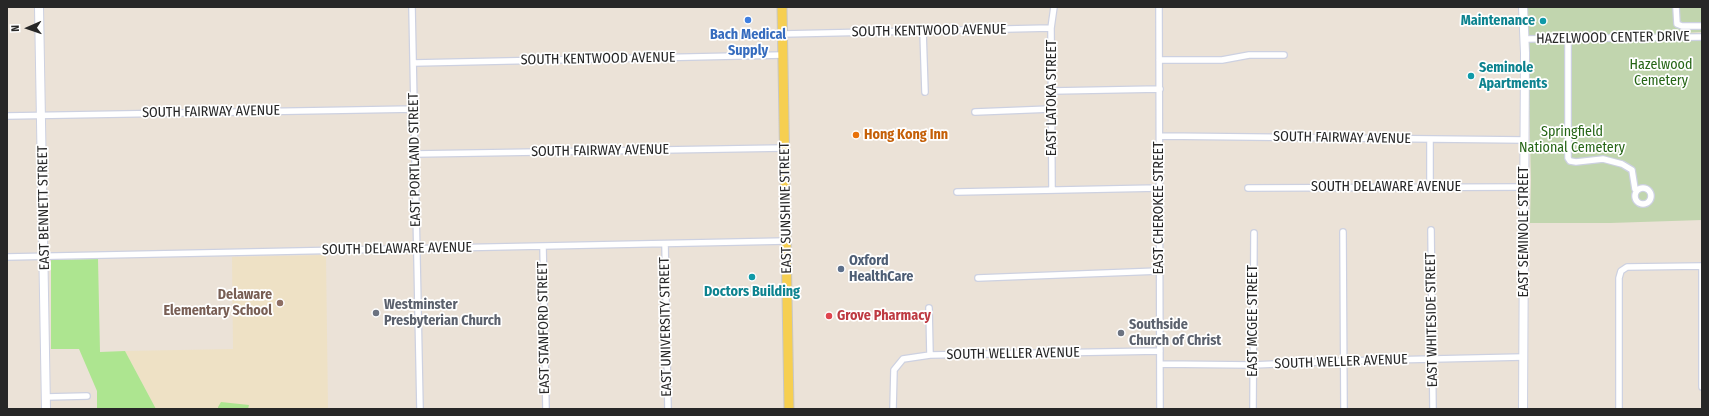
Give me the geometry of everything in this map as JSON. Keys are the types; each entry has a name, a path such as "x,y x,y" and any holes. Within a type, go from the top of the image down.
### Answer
{"main road":[{"name":"EAST SUNSHINE STREET","path":"782,7 789,409"}],"street":[{"name":"EAST BENNETT STREET","path":"39,7 45,256 46,409"},
{"name":"EAST PORTLAND STREET","path":"412,7 420,409"},
{"name":"EAST LATOKA STREET","path":"1052,189 1051,28 1054,7"},
{"name":"EAST CHEROKEE STREET","path":"1159,7 1160,409"},
{"name":"EAST SEMINOLE STREET","path":"1523,7 1523,409"},
{"path":"1676,7 1677,24 1682,26 1702,26"},
{"name":"SOUTH KENTWOOD AVENUE","path":"782,34 1051,28"},
{"path":"923,31 925,92"},
{"name":"HAZELWOOD CENTER DRIVE","path":"1524,39 1702,37"},
{"path":"1568,39 1568,158 1570,161 1576,162 1604,159 1622,164 1632,170 1635,189 1637,190"},
{"name":"SOUTH KENTWOOD AVENUE","path":"414,63 783,55"},
{"path":"1160,60 1222,60 1249,55 1284,55"},
{"path":"1052,91 1160,89"},
{"name":"SOUTH FAIRWAY AVENUE","path":"7,116 415,109"},
{"path":"975,112 1051,109"},
{"name":"SOUTH FAIRWAY AVENUE","path":"1160,136 1524,140"},
{"path":"1430,139 1430,186"},
{"name":"SOUTH FAIRWAY AVENUE","path":"415,154 785,148"},
{"name":"SOUTH DELAWARE AVENUE","path":"1248,188 1430,186 1524,187"},
{"path":"957,192 1160,188"},
{"name":"EAST WHITESIDE STREET","path":"1431,230 1433,409"},
{"path":"1343,232 1344,409"},
{"name":"EAST MCGEE STREET","path":"1254,233 1254,409"},
{"name":"SOUTH DELAWARE AVENUE","path":"7,257 786,241"},
{"name":"EAST UNIVERSITY STREET","path":"665,244 668,409"},
{"name":"EAST STANFORD STREET","path":"543,246 546,409"},
{"path":"1619,409 1619,278 1621,271 1627,267 1702,266 1702,387"},
{"path":"978,278 1159,272"},
{"path":"929,308 930,355"},
{"name":"SOUTH WELLER AVENUE","path":"893,409 894,370 903,359 930,355 1160,351"},
{"name":"SOUTH WELLER AVENUE","path":"1160,364 1253,365 1343,361 1523,358"},
{"path":"46,397 87,396"}],"shaded area":[{"name":"Delaware Elementary School","path":"326,255 328,409 156,409 125,351 233,349 232,257"}],"green space":[{"path":"1527,7 1702,7 1702,32 1682,33 1702,33 1702,220 1610,223 1530,223 1531,180"},
{"path":"98,259 100,352 125,351 156,409 97,409 97,391 79,349 51,349 51,260"},
{"path":"221,402 249,405 248,409 218,409"}],"place":[{"name":"Bach Medical Supply","path":"748,20"},
{"name":"Maintenance","path":"1543,21"},
{"name":"Seminole Apartments","path":"1471,76"},
{"name":"Hong Kong Inn","path":"856,135"},
{"name":"Oxford HealthCare","path":"841,269"},
{"name":"Doctors Building","path":"752,277"},
{"name":"Delaware Elementary School","path":"280,303"},
{"name":"Westminster Presbyterian Church","path":"376,313"},
{"name":"Grove Pharmacy","path":"829,316"},
{"name":"Southside Church of Christ","path":"1121,333"}],"park label":[{"name":"Hazelwood Cemetery","path":"1661,74"},
{"name":"Springfield National Cemetery","path":"1572,140"}]}
